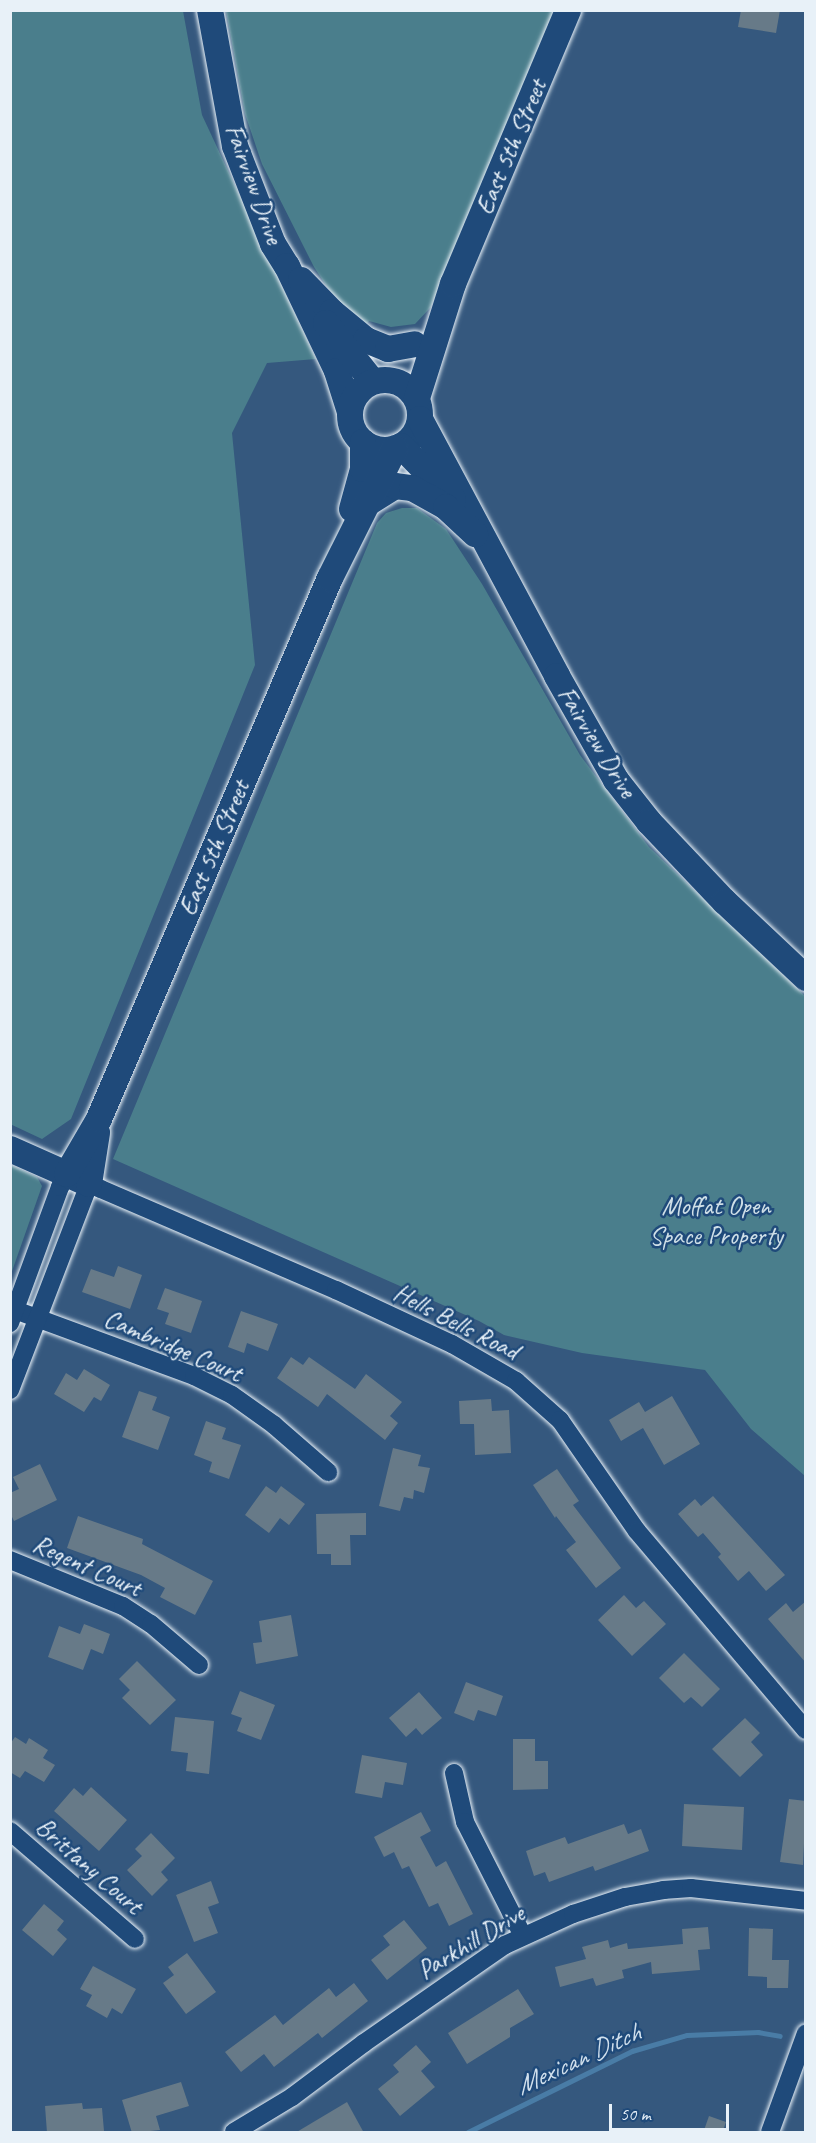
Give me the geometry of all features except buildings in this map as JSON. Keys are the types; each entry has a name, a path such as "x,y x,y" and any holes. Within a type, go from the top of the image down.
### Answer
{"main road":[{"name":"Fairview Drive","path":"210,10 235,146 273,244 337,371 350,412"},
{"name":"East 5th Street","path":"419,408 453,284 568,10"},
{"name":"Fairview Drive","path":"290,274 379,381"},
{"path":"290,274 366,340 387,350 415,344"},
{"name":"East 5th Street","path":"379,381 401,365 453,284"},
{"path":"379,381 403,384 419,408 416,432 398,447 381,450 363,442 355,432 350,412 357,394 379,381"},
{"name":"Fairview Drive","path":"419,408 557,676 616,780 649,822 725,902 806,978"},
{"name":"East 5th Street","path":"330,578 361,480 363,442"},
{"name":"Fairview Drive","path":"398,447 425,467 485,537"},
{"name":"East 5th Street","path":"78,1179 99,1119 330,578 398,447"},
{"path":"367,504 395,486 412,488 446,507 485,537"},
{"path":"10,1149 78,1179"}],"street":[{"name":"East 5th Street","path":"13,1316 60,1187 78,1179"},
{"name":"East 5th Street","path":"10,1390 37,1318 78,1179"},
{"name":"Hells Bells Road","path":"78,1179 336,1290 478,1357 516,1381 560,1420 638,1531 806,1730"},
{"name":"Cambridge Court","path":"13,1316 37,1318 194,1376 232,1395 274,1425 328,1472"},
{"name":"Regent Court","path":"10,1560 123,1606 151,1624 199,1665"},
{"path":"454,1773 465,1822 523,1936"},
{"name":"Brittany Court","path":"10,1831 135,1939"},
{"name":"Parkhill Drive","path":"234,2133 292,2097 455,1978 523,1936 573,1914 625,1898 663,1890 691,1888 806,1900"},
{"path":"770,2133 806,2033"}],"green space":[{"path":"10,11 183,11 202,115 316,359 267,363 232,433 255,665 71,1119 42,1139 10,1124"},
{"path":"226,11 556,11 431,307 415,324 391,327 369,321 363,329 337,302 314,267 262,164 245,114"},
{"name":"Moffat Open Space Property","path":"402,508 417,508 446,529 482,584 580,755 649,847 805,996 805,1476 751,1429 705,1370 582,1353 504,1335 479,1321 113,1159 377,523 386,513"},
{"path":"11,1165 37,1177 42,1186 11,1274"}],"waterway":[{"name":"Mexican Ditch","path":"468,2132 632,2051 687,2035 758,2032 780,2036"}]}
